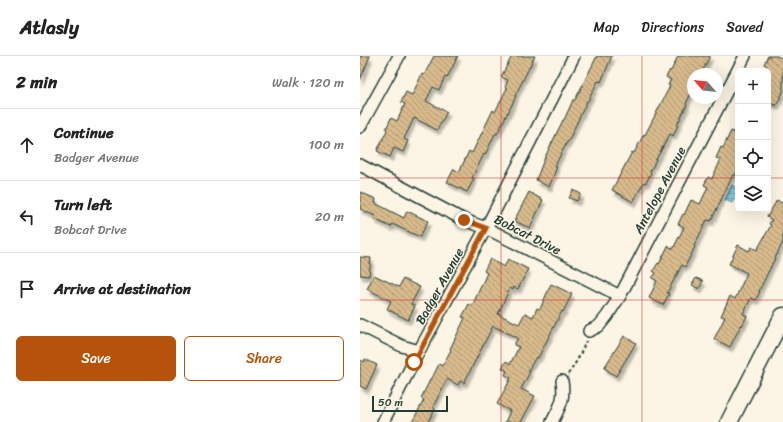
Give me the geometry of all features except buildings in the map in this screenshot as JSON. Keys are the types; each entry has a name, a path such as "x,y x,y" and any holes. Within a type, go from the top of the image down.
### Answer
{"street":[{"path":"360,127 399,56"},
{"name":"Badger Avenue","path":"383,422 486,228 574,56"},
{"name":"Antelope Avenue","path":"590,331 598,326 607,316 620,296 745,56"},
{"name":"Bobcat Drive","path":"360,165 464,220 486,228 620,296"},
{"path":"729,422 783,316"},
{"path":"360,325 402,346 419,352"},
{"path":"552,422 562,403 564,391 562,381"}],"path":[{"path":"562,381 574,366 590,331"}],"water":[{"path":"732,185 735,186 735,198 732,203 725,200"}],"route":[{"path":"414,362 486,228 464,220"}]}
